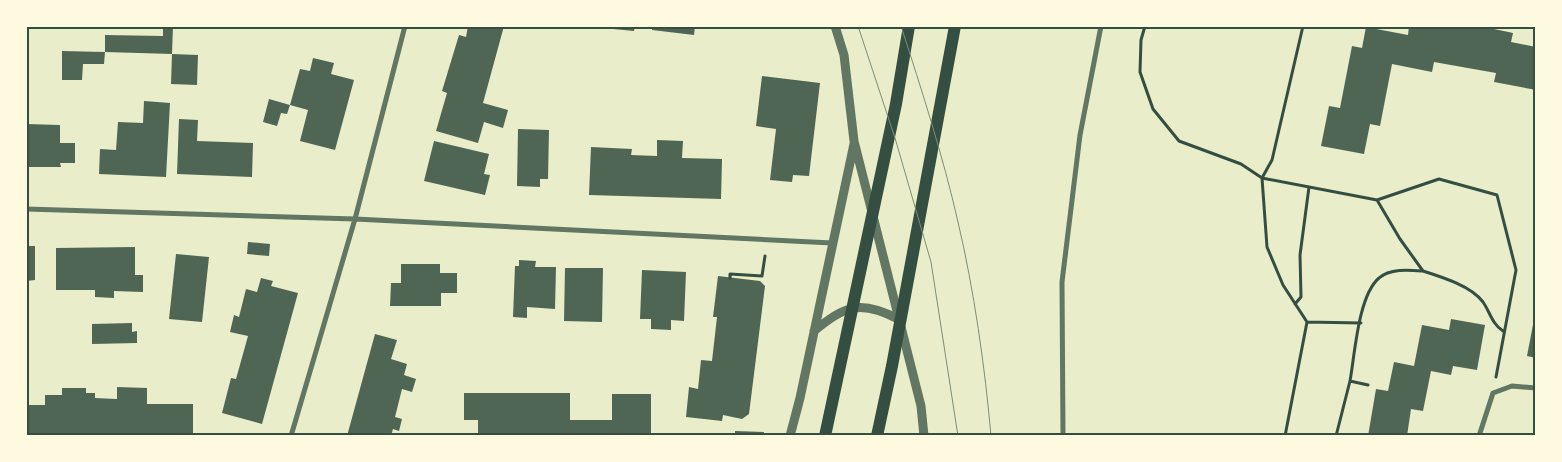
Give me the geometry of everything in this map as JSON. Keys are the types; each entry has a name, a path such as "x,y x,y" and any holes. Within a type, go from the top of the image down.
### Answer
{"main road":[{"path":"825,436 896,104 909,26"},
{"path":"877,436 894,357 955,26"}],"street":[{"path":"291,436 355,219 405,26"},
{"path":"835,26 844,55 854,141 921,406 924,436"},
{"path":"1063,436 1062,282 1080,135 1101,26"},
{"path":"790,436 800,398 854,141"},
{"path":"26,209 355,219 832,243"},
{"path":"814,331 836,313 862,306 880,309 898,318"},
{"path":"1480,436 1493,393 1512,386 1536,388"}],"path":[{"path":"1145,26 1141,40 1140,72 1153,109 1179,141 1241,164 1262,178 1378,200 1439,179 1497,195 1516,270 1503,331 1493,393"},
{"path":"1285,436 1307,322 1282,285 1267,247 1262,178 1272,160 1303,26"},
{"path":"1295,304 1301,297 1300,255 1308,187"},
{"path":"1378,200 1400,239 1423,271"},
{"path":"730,278 730,274 762,276 765,256"},
{"path":"1336,436 1350,381 1366,296 1379,277 1402,269 1423,271 1453,280 1482,300 1496,326 1503,331"},
{"path":"1307,322 1361,324"},
{"path":"1350,381 1368,385"}],"building":[{"path":"163,26 173,26 172,54 105,52 105,35 163,36"},
{"path":"468,26 504,26 483,103 508,110 503,128 484,122 478,143 436,131 447,93 442,91 459,35 466,37"},
{"path":"581,26 635,26 634,31"},
{"path":"652,26 695,26 694,35 652,30"},
{"path":"1409,26 1428,29 1429,26 1480,26 1513,33 1511,42 1536,47 1536,90 1494,82 1496,73 1434,62 1432,72 1392,64 1380,126 1370,124 1364,154 1321,146 1329,106 1340,108 1352,46 1362,48 1366,27 1408,35"},
{"path":"62,51 105,52 104,64 83,64 82,80 62,80"},
{"path":"172,54 198,55 197,85 171,84"},
{"path":"313,58 334,63 331,74 354,80 335,150 300,141 308,110 290,105 300,69 310,71"},
{"path":"762,76 820,83 809,176 793,175 792,182 770,180 776,129 756,126"},
{"path":"269,99 290,105 287,114 281,113 277,126 263,122"},
{"path":"144,101 170,103 166,177 99,174 100,149 116,150 118,122 143,123"},
{"path":"179,119 198,120 197,141 253,143 252,177 177,174"},
{"path":"26,124 60,125 60,143 75,143 75,163 60,163 61,167 26,167"},
{"path":"518,129 549,130 548,179 540,179 540,187 517,186"},
{"path":"657,140 683,141 682,158 722,159 721,199 589,195 591,147 632,149 631,155 657,156"},
{"path":"434,141 489,154 484,174 490,175 485,195 424,181"},
{"path":"248,242 270,244 269,256 247,254"},
{"path":"26,246 35,246 35,280 26,281"},
{"path":"135,247 135,275 143,275 143,292 114,291 114,298 95,297 95,290 56,290 56,248"},
{"path":"176,254 209,257 202,322 169,319"},
{"path":"519,260 536,261 535,267 556,267 555,309 527,307 527,318 513,317 515,266 519,266"},
{"path":"401,264 440,264 440,273 457,273 457,293 441,293 441,306 390,306 391,283 401,283"},
{"path":"565,268 603,268 602,322 564,321"},
{"path":"642,270 686,272 684,321 671,320 671,330 651,329 651,319 640,319"},
{"path":"718,276 760,281 765,286 749,414 742,419 723,415 722,421 686,417 689,387 698,389 701,360 712,361 717,317 713,317"},
{"path":"261,278 273,281 271,286 298,293 262,424 222,413 231,378 236,379 248,336 230,332 234,315 239,317 246,289 257,292"},
{"path":"1536,314 1536,358 1527,356"},
{"path":"1451,319 1485,325 1477,370 1453,366 1451,375 1431,371 1423,411 1411,409 1407,436 1368,436 1376,389 1388,391 1394,362 1414,366 1422,325 1449,330"},
{"path":"132,323 132,332 137,331 137,343 92,344 92,324"},
{"path":"375,334 397,340 391,359 407,364 404,375 416,379 412,392 402,389 395,417 402,419 399,431 393,429 391,436 347,436"},
{"path":"117,387 147,388 147,404 193,404 193,436 26,436 26,405 45,405 45,395 62,395 62,388 86,388 86,393 95,393 95,398 117,399"},
{"path":"464,393 570,393 570,420 612,420 612,394 651,394 651,436 478,436 478,420 464,420"},
{"path":"735,431 764,432 763,436 735,436"}],"tram line":[{"path":"858,26 895,138 931,262 958,436"},
{"path":"901,26 939,148 964,248 986,383 991,436"}]}
